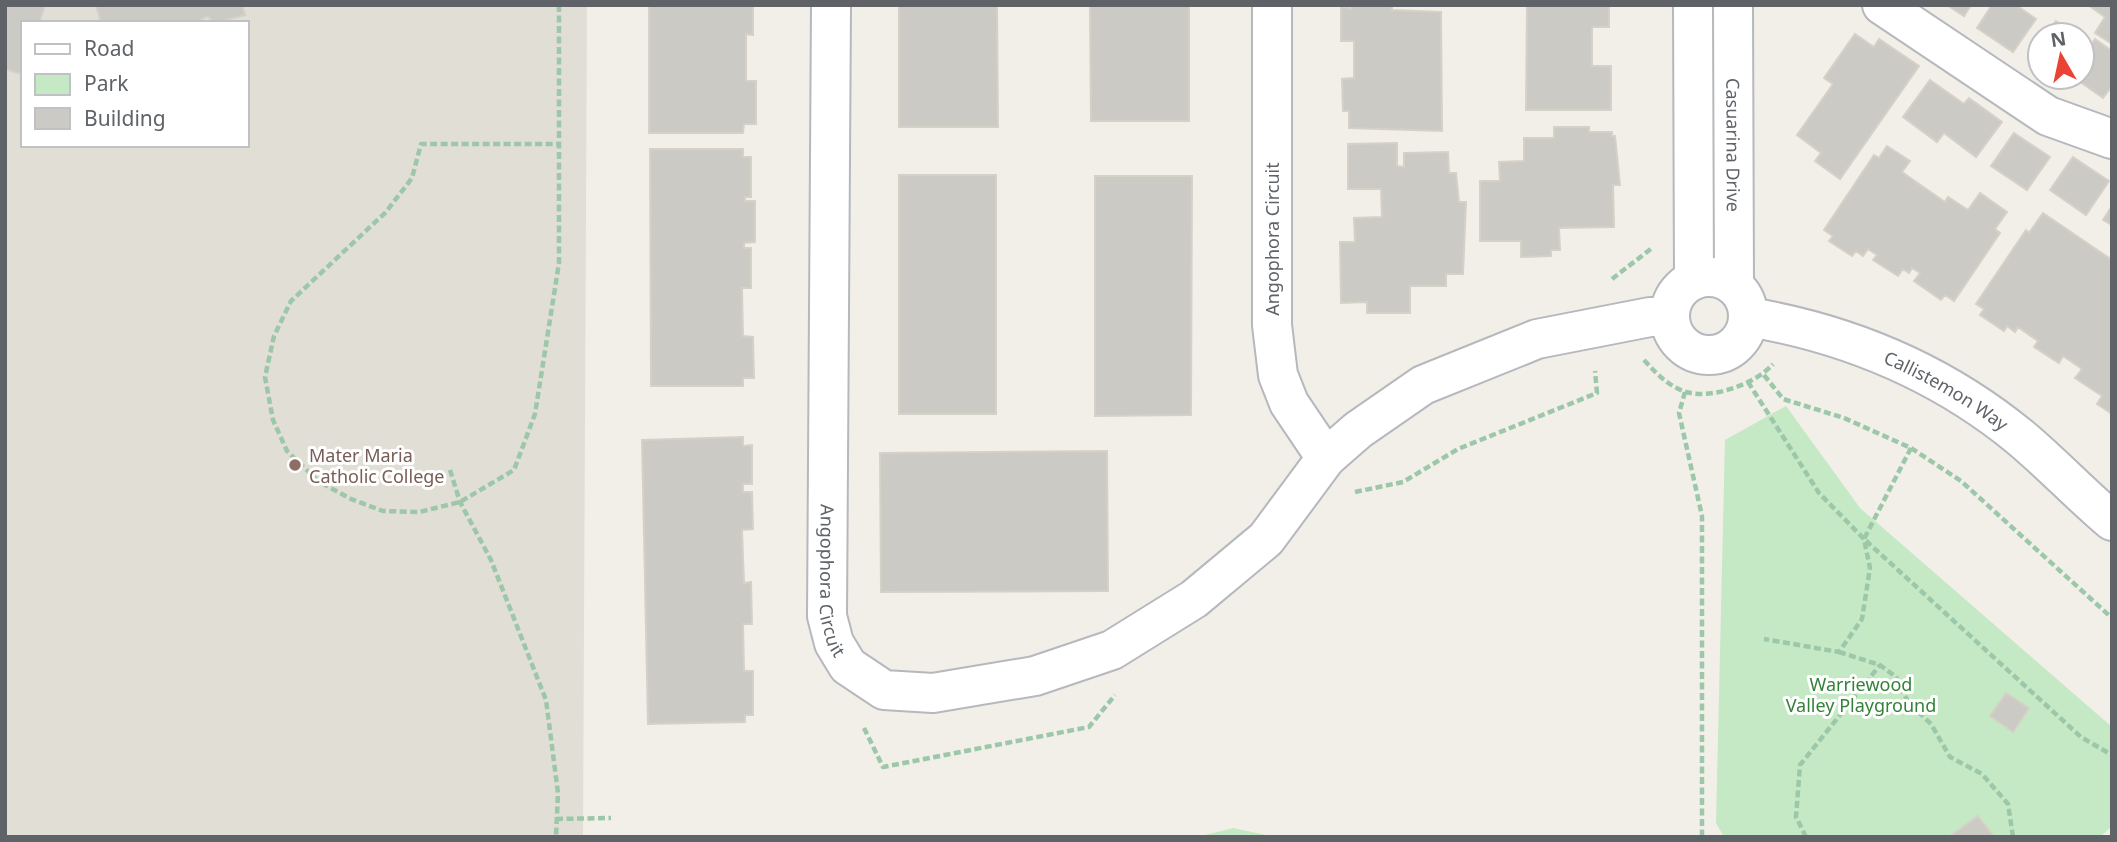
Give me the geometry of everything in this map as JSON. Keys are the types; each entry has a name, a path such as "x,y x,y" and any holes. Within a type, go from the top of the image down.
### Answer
{"street":[{"name":"Angophora Circuit","path":"831,5 827,616 834,643 848,666 884,690 933,693 1035,676 1112,650 1194,599 1266,538 1326,458 1358,430 1423,385 1537,339 1650,317 1669,317"},
{"name":"Angophora Circuit","path":"1272,5 1272,325 1278,375 1289,403 1326,458"},
{"path":"1693,5 1694,280"},
{"name":"Casuarina Drive","path":"1733,5 1742,301"},
{"path":"1882,5 2048,116 2112,139"},
{"path":"1714,277 1742,301 1740,342 1716,356 1703,356 1679,342 1669,317 1676,295 1694,280 1714,277"},
{"name":"Callistemon Way","path":"1742,301 1788,324 1893,357 1969,399 2021,439 2112,521"}],"path":[{"path":"559,5 559,144 559,263 535,414 514,470 460,502 419,512 383,511 351,499 318,481 287,451 273,420 265,377 274,336 291,301 386,212 412,178 421,144 559,144"},
{"path":"1764,375 1783,399 1844,418 1911,448 1961,481 2112,618"},
{"path":"1748,382 1819,493 1864,539 2081,737 2112,755"},
{"path":"1685,392 1679,413 1702,516 1702,837"},
{"path":"1839,652 1862,619 1870,568 1864,539 1911,448"},
{"path":"450,470 460,502 491,560 545,700 558,793 556,837"},
{"path":"1764,639 1839,652 1880,665 1896,677 1908,702 1931,724 1950,757 1982,774 2008,804 2013,837"},
{"path":"1806,837 1796,817 1800,765 1880,665"},
{"path":"556,819 611,818"}],"shaded area":[{"name":"Mater Maria Catholic College","path":"5,5 587,5 583,837 5,837"}],"green space":[{"name":"Warriewood Valley Playground","path":"1786,406 1860,508 2112,727 2112,826 2100,837 1724,837 1716,823 1725,440"},
{"path":"1233,828 1275,837 1197,837"}],"building":[{"path":"5,5 45,5 40,21 21,21 21,74 5,69"},
{"path":"96,5 242,5 245,15 221,21 212,21 208,16 198,21 100,21"},
{"path":"649,5 753,5 753,35 746,34 746,81 756,81 756,124 744,124 743,133 649,133"},
{"path":"899,5 997,5 998,127 899,127"},
{"path":"1090,5 1189,5 1189,121 1091,121"},
{"path":"1351,5 1392,5 1392,10 1441,12 1442,131 1349,128 1349,111 1343,111 1342,79 1354,78 1354,41 1341,41 1341,6 1351,9"},
{"path":"1527,5 1609,5 1609,27 1592,27 1592,66 1611,66 1611,110 1526,110"},
{"path":"1947,5 1971,5 1964,16"},
{"path":"1992,5 2016,5 2036,19 2026,21 2026,33 2013,52 1977,28"},
{"path":"2088,5 2112,5 2112,44 2096,34 2105,17"},
{"path":"1855,34 1874,47 1879,39 1919,66 1840,179 1815,161 1821,153 1797,135 1833,84 1824,78"},
{"path":"2096,40 2112,51 2112,86 2103,98 2093,91 2096,91"},
{"path":"1930,80 1964,104 1969,98 2002,122 1976,157 1944,133 1937,142 1903,117"},
{"path":"1554,127 1589,127 1589,132 1612,132 1612,136 1615,136 1620,185 1613,185 1614,227 1559,228 1560,250 1551,250 1551,256 1521,257 1521,241 1480,241 1480,181 1500,181 1499,162 1524,161 1524,138 1554,138"},
{"path":"2014,133 2050,157 2027,190 1991,166"},
{"path":"1397,143 1397,166 1404,167 1404,153 1448,152 1449,173 1456,173 1459,202 1466,202 1463,274 1446,274 1446,286 1410,286 1410,313 1367,313 1367,302 1341,303 1340,242 1355,242 1354,218 1382,217 1381,189 1348,189 1348,144"},
{"path":"1887,146 1910,161 1902,172 1945,202 1948,197 1968,210 1980,193 2007,212 1995,229 2000,233 1954,301 1945,295 1941,300 1914,281 1920,273 1912,268 1909,273 1903,269 1898,276 1873,260 1877,255 1868,249 1863,256 1856,251 1852,256 1829,241 1833,236 1824,230 1874,155 1879,158"},
{"path":"650,149 743,149 743,157 751,157 751,197 745,197 745,201 755,201 755,242 744,243 744,248 751,248 751,288 742,288 743,336 753,337 754,378 743,378 743,386 651,386"},
{"path":"2073,157 2109,181 2086,215 2050,190"},
{"path":"899,175 996,175 996,414 899,414"},
{"path":"1095,176 1192,176 1191,415 1095,416"},
{"path":"2112,206 2112,225 2103,220"},
{"path":"2043,213 2112,260 2112,414 2097,404 2102,396 2075,378 2082,369 2063,356 2059,363 2034,347 2038,341 2018,327 2015,332 2007,326 2004,331 1980,315 1984,309 1976,304 2026,230 2029,233"},
{"path":"743,437 743,446 752,445 752,484 743,484 743,492 752,492 753,529 742,530 744,583 751,582 752,624 743,624 744,671 753,671 753,715 745,715 745,722 648,724 642,440"},
{"path":"1107,451 1108,591 881,592 880,453"},
{"path":"2006,693 2029,708 2013,732 1990,716"},
{"path":"1978,816 1994,837 1949,837"}],"place":[{"name":"Mater Maria Catholic College","path":"295,465"}]}
